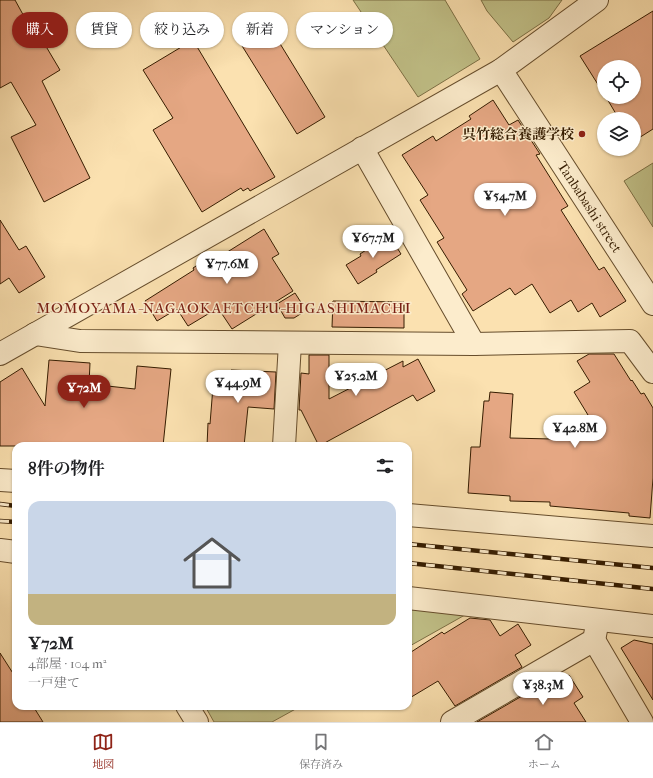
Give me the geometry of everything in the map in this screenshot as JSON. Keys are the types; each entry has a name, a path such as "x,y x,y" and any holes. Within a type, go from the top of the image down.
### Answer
{"street":[{"path":"0,354 501,70 597,0"},
{"name":"Tanbabashi street","path":"501,70 653,304"},
{"path":"362,148 474,344"},
{"path":"35,334 80,341 474,344 630,341 653,372"},
{"path":"284,442 290,343"},
{"path":"0,480 12,481"},
{"path":"412,515 653,536"},
{"path":"0,550 12,552"},
{"path":"412,599 596,630 653,626"},
{"path":"452,722 596,630"},
{"path":"596,630 642,722"},
{"path":"190,710 197,722"}],"green space":[{"path":"353,0 445,0 480,59 418,97 385,48 393,48 393,12 361,12"},
{"path":"481,0 562,0 549,18 513,42 487,11"},
{"path":"653,163 653,227 624,181"},
{"path":"412,604 472,611 412,645"},
{"path":"207,710 294,710 272,722 214,722"}],"building":[{"path":"0,0 15,0 22,12 12,12 12,48 47,48 60,70 42,81 90,178 44,202 11,137 36,125 11,82 0,88"},
{"path":"653,11 653,129 641,137 641,112 615,112 610,104 641,104 641,60 597,60 597,83 580,56"},
{"path":"180,48 198,48 275,177 250,191 248,188 243,191 241,188 202,212 153,130 173,118 143,70"},
{"path":"243,48 283,48 325,117 297,134"},
{"path":"493,100 509,125 518,120 540,154 536,155 568,206 561,210 599,270 604,267 626,301 600,317 592,303 578,312 571,300 550,313 532,284 515,295 510,288 473,311 462,294 467,290 437,242 444,238 420,200 428,195 402,155 433,136 436,141 471,119 469,116"},
{"path":"0,220 19,250 26,246 45,277 19,293 9,278 0,284"},
{"path":"264,229 279,254 272,258 293,291 232,329 218,308 188,326 177,309 157,321 145,301 194,270 193,268 210,257 213,261"},
{"path":"389,235 401,254 358,284 346,265 361,256 360,254"},
{"path":"295,293 302,304 302,313 294,318 285,318 277,304"},
{"path":"333,301 404,302 404,328 332,327"},
{"path":"589,354 614,354 631,381 632,380 641,394 644,393 653,408 653,478 650,518 629,516 629,513 550,506 550,502 510,501 510,496 468,493 471,447 480,447 484,401 489,401 490,392 513,394 510,438 552,439 588,415 574,392 590,382 577,361"},
{"path":"309,355 329,355 329,399 403,361 403,367 418,359 435,391 417,401 413,395 326,442 317,442 301,410 299,410 301,373 309,374"},
{"path":"49,360 90,363 89,384 135,389 137,366 171,369 163,442 12,442 12,446 0,446 0,382 22,368 45,406"},
{"path":"231,370 276,372 274,409 248,407 244,442 207,442 214,374 230,375"},
{"path":"470,618 490,620 500,636 518,624 531,645 515,655 522,667 455,706 438,681 412,697 412,651 442,632 444,634"},
{"path":"634,640 653,644 653,700 621,648"},
{"path":"0,653 12,672 12,710 36,710 43,722 0,722"},
{"path":"569,675 583,697 574,703 586,722 477,722 536,688 539,694"}],"railway":[{"path":"0,504 12,506"},
{"path":"0,521 12,522"},
{"path":"412,544 653,568"},
{"path":"412,563 653,589"}],"place":[{"name":"呉竹総合養護学校","path":"582,134"}],"district":[{"name":"MOMOYAMA-NAGAOKAETCHU-HIGASHIMACHI","path":"224,308"}]}
